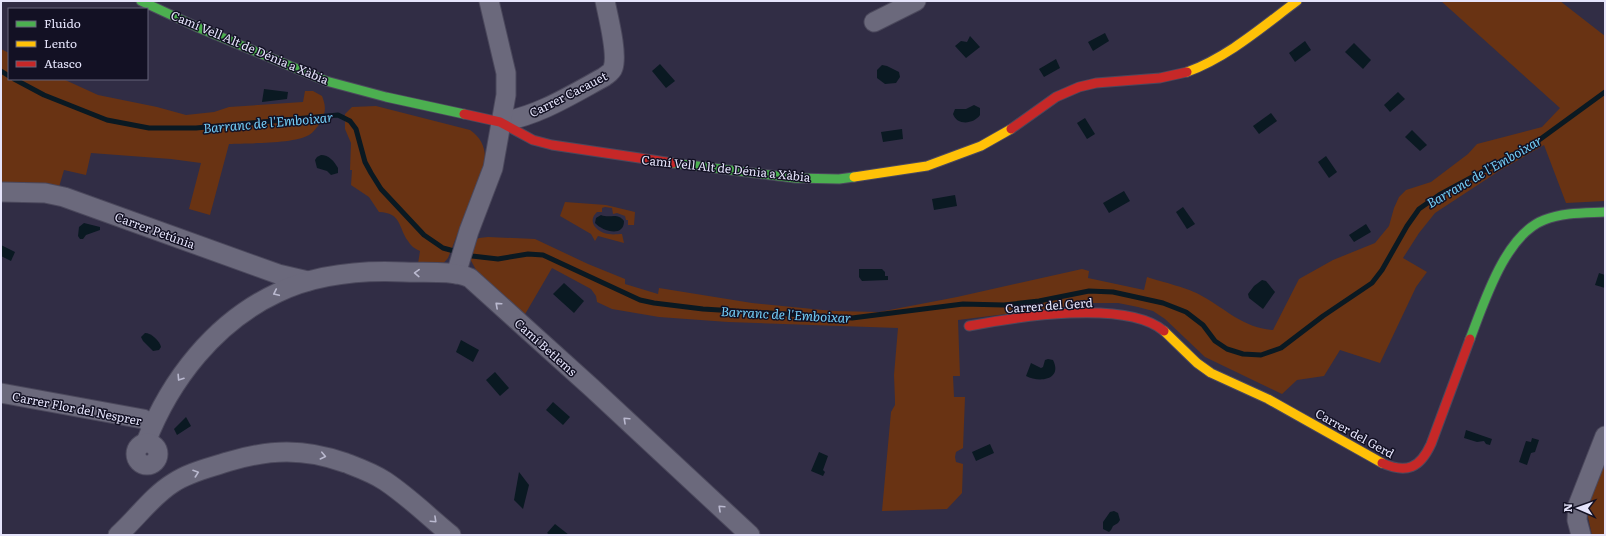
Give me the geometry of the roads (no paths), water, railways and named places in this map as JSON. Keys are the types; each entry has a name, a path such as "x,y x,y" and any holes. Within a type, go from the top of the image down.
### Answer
{"street":[{"name":"Camí Vell Alt de Dénia a Xàbia","path":"141,1 197,27 326,81 386,97 500,122 533,140 552,145 643,159 795,178 839,179 874,176 927,166 981,146 1004,134 1056,98 1079,86 1096,83 1160,78 1200,68 1227,53 1297,1"},
{"path":"162,491 151,464 144,465 138,461 136,455 140,445 146,442 153,424 188,366 203,347 225,327 268,297 308,282 343,274 367,271 456,274 469,231 493,168 506,95 506,73 489,1"},
{"name":"Carrer Cacauet","path":"500,122 513,120 540,111 612,71 614,67 614,53 605,1"},
{"path":"874,22 916,1"},
{"name":"Carrer Petúnia","path":"1,192 45,193 64,197 278,274 308,282"},
{"name":"Carrer del Gerd","path":"969,326 995,320 1075,313 1114,314 1151,322 1168,334 1192,359 1206,370 1254,392 1339,437 1393,468 1405,468 1417,465 1426,453 1490,290 1506,258 1521,235 1535,224 1546,219 1574,213 1605,212"},
{"name":"Camí Betlems","path":"456,274 470,278 592,388 750,535"},
{"name":"Carrer Flor del Nesprer","path":"1,393 143,419 153,424"},
{"path":"1581,535 1577,520 1578,504 1605,436"},
{"path":"118,535 162,491 183,477 244,457 278,452 311,453 355,466 384,480 425,512 451,535"}],"water":[{"path":"1105,33 1109,41 1093,51 1088,42"},
{"path":"970,36 980,47 966,58 955,46 961,41 967,42"},
{"path":"1305,41 1311,50 1295,62 1289,53"},
{"path":"1354,43 1371,60 1363,69 1345,52"},
{"path":"1056,59 1060,68 1044,77 1039,69"},
{"path":"660,64 675,81 666,88 652,71"},
{"path":"882,65 899,72 900,77 896,83 885,84 877,78 877,70"},
{"path":"264,89 288,92 287,99 262,102"},
{"path":"1398,92 1405,99 1390,112 1384,105"},
{"path":"974,105 980,108 980,115 977,118 970,122 962,122 955,118 953,114 955,109 966,109"},
{"path":"1271,113 1277,121 1259,134 1253,126"},
{"path":"1085,118 1095,134 1087,139 1077,123"},
{"path":"902,129 903,139 883,142 881,132"},
{"path":"1412,130 1427,145 1420,151 1405,137"},
{"path":"321,155 329,157 333,161 338,168 338,173 331,175 327,171 317,168 315,160"},
{"path":"1326,156 1337,172 1329,178 1318,162"},
{"path":"1124,191 1130,201 1109,213 1103,203"},
{"path":"955,195 957,206 934,210 932,199"},
{"path":"1183,207 1195,224 1187,229 1176,212"},
{"path":"601,215 616,216 621,218 624,221 623,226 620,230 612,231 598,226 595,223 596,218"},
{"path":"84,223 100,227 100,230 86,235 83,239 80,239 78,236 79,227"},
{"path":"1366,224 1371,232 1354,242 1349,235"},
{"path":"1,245 15,252 11,261 1,256"},
{"path":"859,269 882,269 885,272 885,276 888,276 888,280 862,281 859,277"},
{"path":"1599,273 1605,275 1605,288 1595,285"},
{"path":"1262,280 1266,281 1275,292 1263,309 1249,298 1248,294 1254,286"},
{"path":"564,283 584,301 574,313 553,294"},
{"path":"145,333 150,334 157,340 161,347 159,350 153,351 143,341 141,337"},
{"path":"461,340 479,350 473,362 456,352"},
{"path":"1045,360 1053,360 1055,367 1055,372 1052,376 1037,379 1026,376 1031,363 1041,368 1043,367"},
{"path":"495,372 509,388 500,396 486,380"},
{"path":"553,402 570,417 563,425 546,410"},
{"path":"186,417 191,426 177,435 174,429"},
{"path":"1466,430 1492,439 1490,445 1486,444 1484,441 1477,442 1464,438"},
{"path":"1532,438 1539,440 1535,452 1531,453 1527,465 1519,462 1526,441 1531,442"},
{"path":"990,444 994,453 976,461 972,452"},
{"path":"819,452 828,456 823,470 825,472 823,476 811,471"},
{"path":"519,472 529,485 523,509 514,500"},
{"path":"1114,511 1118,513 1120,520 1109,532 1103,529 1103,522 1110,512"},
{"path":"555,524 569,535 550,535 547,533"}],"waterway":[{"name":"Barranc de l'Emboixar","path":"1,71 8,75"},
{"name":"Barranc de l'Emboixar","path":"16,80 44,95 107,120 149,128 196,128 338,115 350,121 356,129 365,162 381,189 424,235 443,248 472,256 498,259 528,254 543,255 640,300 703,309 852,318 963,304 1004,305 1039,301 1089,291 1113,292 1163,303 1186,312 1203,325 1215,341 1227,349 1243,354 1261,355 1281,348 1323,316 1372,283 1382,270 1407,226 1419,209 1439,195 1535,143 1605,92"}]}
